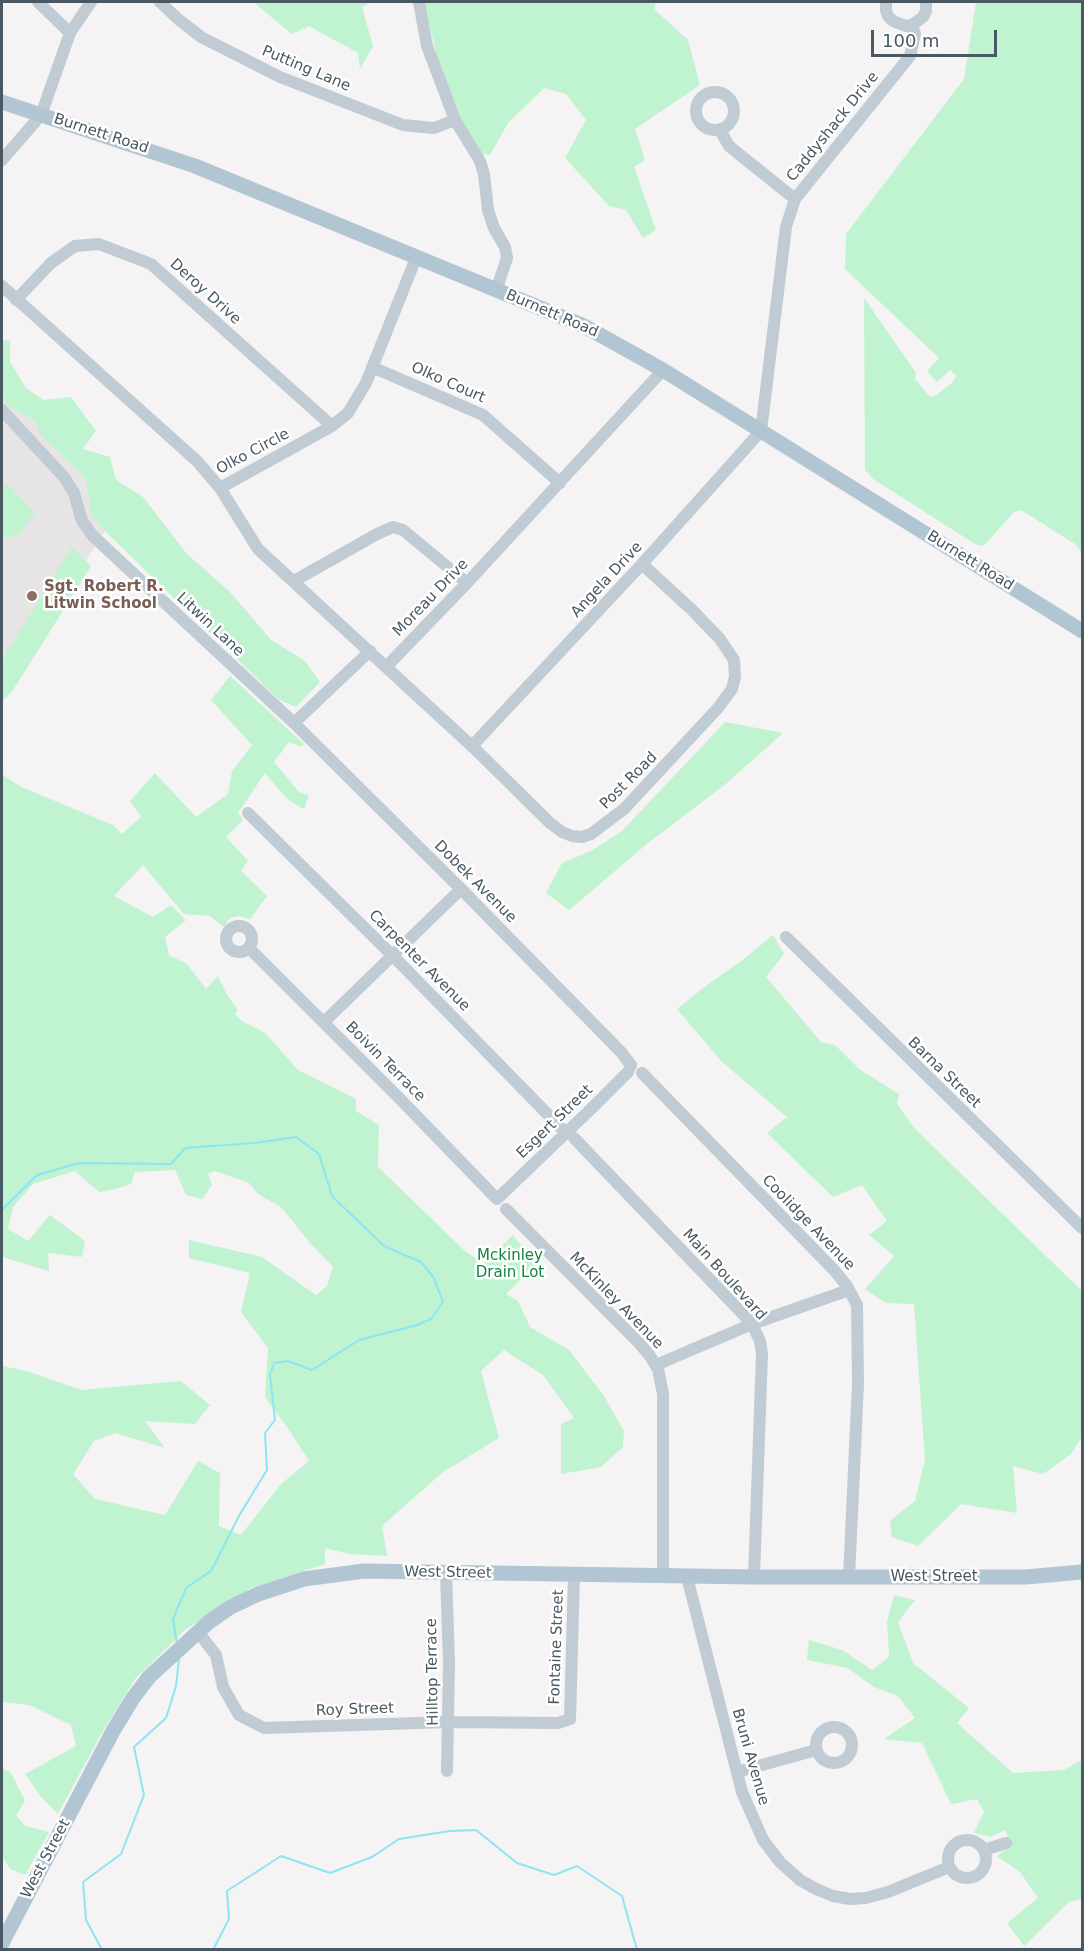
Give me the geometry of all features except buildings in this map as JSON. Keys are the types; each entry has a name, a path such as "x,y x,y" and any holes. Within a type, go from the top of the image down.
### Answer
{"main road":[{"name":"Burnett Road","path":"2,102 195,166 584,326 663,370 1083,631"},
{"name":"West Street","path":"2,1943 113,1731 133,1698 149,1677 198,1632 229,1608 258,1594 304,1579 364,1571 687,1577 1026,1576 1083,1572"}],"street":[{"path":"38,2 70,33"},
{"path":"2,160 41,115 70,33 92,2"},
{"name":"Putting Lane","path":"160,2 201,37 280,77 403,125 434,128 455,120"},
{"path":"419,2 428,46 455,120 480,160 488,210 494,228 505,248 507,258 496,291"},
{"path":"885,2 886,10 893,21 906,26 912,25"},
{"name":"Caddyshack Drive","path":"761,431 786,227 795,199 910,56 915,34 912,25 923,17 926,2"},
{"path":"720,130 729,146 795,199"},
{"name":"Deroy Drive","path":"16,300 51,263 75,246 99,244 151,264 332,426"},
{"name":"Olko Circle","path":"2,286 198,462 220,488 332,426 348,413 366,382 416,258"},
{"name":"Olko Court","path":"372,367 483,415 560,483"},
{"name":"Moreau Drive","path":"386,667 466,584 663,370"},
{"name":"Litwin Lane","path":"2,410 64,477 74,493 79,517 91,534 294,723"},
{"name":"Angela Drive","path":"472,746 642,564 761,431"},
{"path":"220,488 258,549 386,667"},
{"path":"294,581 393,527 403,530 466,584"},
{"name":"Post Road","path":"386,667 472,746 550,823 562,832 582,837 596,831 624,810 723,702 732,689 736,671 732,655 720,639 642,564"},
{"path":"294,723 370,651"},
{"name":"Dobek Avenue","path":"294,723 461,889 621,1052 631,1065"},
{"name":"Carpenter Avenue","path":"248,813 570,1136"},
{"path":"324,1022 461,889"},
{"name":"Barna Street","path":"786,937 1083,1228"},
{"name":"Boivin Terrace","path":"249,948 497,1199"},
{"name":"Esgert Street","path":"497,1199 570,1136 628,1072 631,1065"},
{"name":"Coolidge Avenue","path":"642,1072 834,1270 857,1305 859,1313 858,1384 849,1577"},
{"name":"Main Boulevard","path":"570,1136 752,1324 760,1341 762,1354 754,1577"},
{"name":"McKinley Avenue","path":"506,1209 639,1343 656,1365 661,1377 663,1394 663,1576"},
{"path":"656,1365 752,1324 849,1290"},
{"name":"Hilltop Terrace","path":"446,1573 449,1722 447,1771"},
{"name":"Fontaine Street","path":"570,1719 574,1575"},
{"name":"Bruni Avenue","path":"687,1577 737,1772 750,1812 768,1849 793,1874 824,1893 850,1899 873,1897 949,1867"},
{"name":"Roy Street","path":"198,1632 216,1655 223,1687 239,1715 264,1728 449,1722 558,1723 570,1719"},
{"path":"737,1772 816,1750"},
{"path":"971,1840 984,1850 985,1865 975,1877 960,1877 949,1867 948,1854 959,1842 971,1840"},
{"path":"984,1850 1006,1843"}],"shaded area":[{"name":"Sgt. Robert R. Litwin School","path":"2,380 125,499 2,694"}],"green space":[{"path":"253,2 372,2 362,7 373,46 360,69 358,53 309,26 292,34"},
{"path":"424,2 655,2 655,10 688,40 700,85 635,129 645,160 634,167 656,230 643,238 626,210 609,206 565,158 586,120 566,94 544,88 508,123 490,155 480,153 460,120 437,57"},
{"path":"976,2 1082,2 1082,553 1075,544 1021,510 1014,512 982,546 975,544 873,479 865,470 864,298 916,373 915,379 930,397 935,396 953,382 956,375 950,370 937,382 927,371 939,358 845,269 846,234 964,79"},
{"path":"2,340 10,341 10,362 26,388 43,400 71,397 96,431 83,449 110,457 116,480 143,497 187,554 230,592 271,640 304,660 320,682 296,707 278,699 92,516 86,478 40,434 36,421 8,406 2,396"},
{"path":"2,485 9,485 35,513 19,534 8,538 2,537"},
{"path":"72,547 91,566 13,690 2,702 2,660"},
{"name":"Mckinley Drain Lot","path":"230,676 304,744 301,747 289,742 274,762 299,792 309,795 304,809 288,800 265,773 238,813 243,820 226,837 248,861 241,871 267,896 250,919 239,916 230,918 224,927 210,916 184,914 143,865 114,896 153,917 171,905 186,920 165,937 169,955 187,964 206,989 218,976 227,995 238,1010 235,1013 240,1020 265,1033 298,1070 356,1099 356,1111 379,1125 378,1167 465,1251 478,1260 481,1266 513,1235 536,1264 506,1294 518,1301 530,1327 569,1350 604,1396 624,1431 623,1447 601,1467 561,1474 561,1424 574,1418 543,1375 504,1350 481,1371 499,1438 443,1472 382,1526 387,1556 349,1554 325,1548 325,1564 251,1588 186,1629 135,1679 100,1736 58,1814 42,1798 25,1774 76,1746 71,1725 29,1705 2,1702 2,1366 27,1371 81,1390 181,1381 210,1405 195,1424 145,1421 165,1448 115,1433 94,1441 73,1474 95,1499 165,1515 198,1461 220,1473 219,1526 241,1535 281,1484 309,1461 265,1397 268,1348 241,1312 250,1273 189,1258 189,1240 262,1257 316,1295 327,1286 333,1267 282,1208 258,1194 249,1183 215,1171 208,1174 212,1185 202,1199 186,1195 175,1170 135,1172 131,1184 99,1192 75,1171 33,1184 13,1207 8,1229 28,1241 50,1215 85,1241 82,1257 48,1253 49,1271 2,1257 2,774 21,787 113,825 122,834 141,817 130,801 155,773 196,817 228,794 232,771 252,745 211,700"},
{"path":"725,722 783,733 727,783 648,843 569,910 546,893 562,863 591,851 622,831"},
{"path":"773,935 784,954 766,977 821,1042 835,1045 859,1069 899,1094 897,1104 915,1129 1082,1291 1082,1437 1071,1454 1043,1474 1013,1466 1017,1513 961,1504 918,1546 892,1537 890,1521 915,1501 925,1460 914,1304 886,1303 865,1289 894,1256 869,1235 887,1221 862,1185 833,1197 767,1133 787,1117 722,1062 677,1009"},
{"path":"894,1595 915,1600 898,1622 913,1663 969,1708 957,1723 1013,1773 1064,1770 1080,1761 1082,1764 1082,1899 1069,1902 1024,1946 1007,1923 1038,1898 1020,1872 997,1856 1011,1846 1005,1830 991,1837 974,1833 984,1812 977,1799 951,1804 922,1743 884,1739 915,1718 898,1696 874,1687 848,1668 807,1660 809,1640 842,1650 872,1670 889,1657 887,1621"},
{"path":"2,1768 11,1773 25,1801 16,1815 25,1826 49,1832 25,1875 10,1869 2,1856"}],"waterway":[{"path":"2,1210 37,1175 79,1163 171,1164 185,1148 254,1143 296,1137 319,1154 332,1196 384,1246 421,1262 434,1278 443,1302 431,1319 417,1325 359,1340 312,1370 288,1361 274,1363 270,1375 275,1420 265,1433 267,1470 240,1514 211,1571 186,1588 173,1619 177,1644"},
{"path":"102,1950 86,1920 83,1882 121,1854 144,1795 134,1747 166,1718 176,1686 179,1659"},
{"path":"213,1950 229,1919 227,1891 281,1856 330,1873 372,1857 399,1839 450,1831 476,1830 517,1863 554,1875 577,1866 622,1896 637,1950"}],"place":[{"name":"Sgt. Robert R. Litwin School","path":"32,596"}]}
